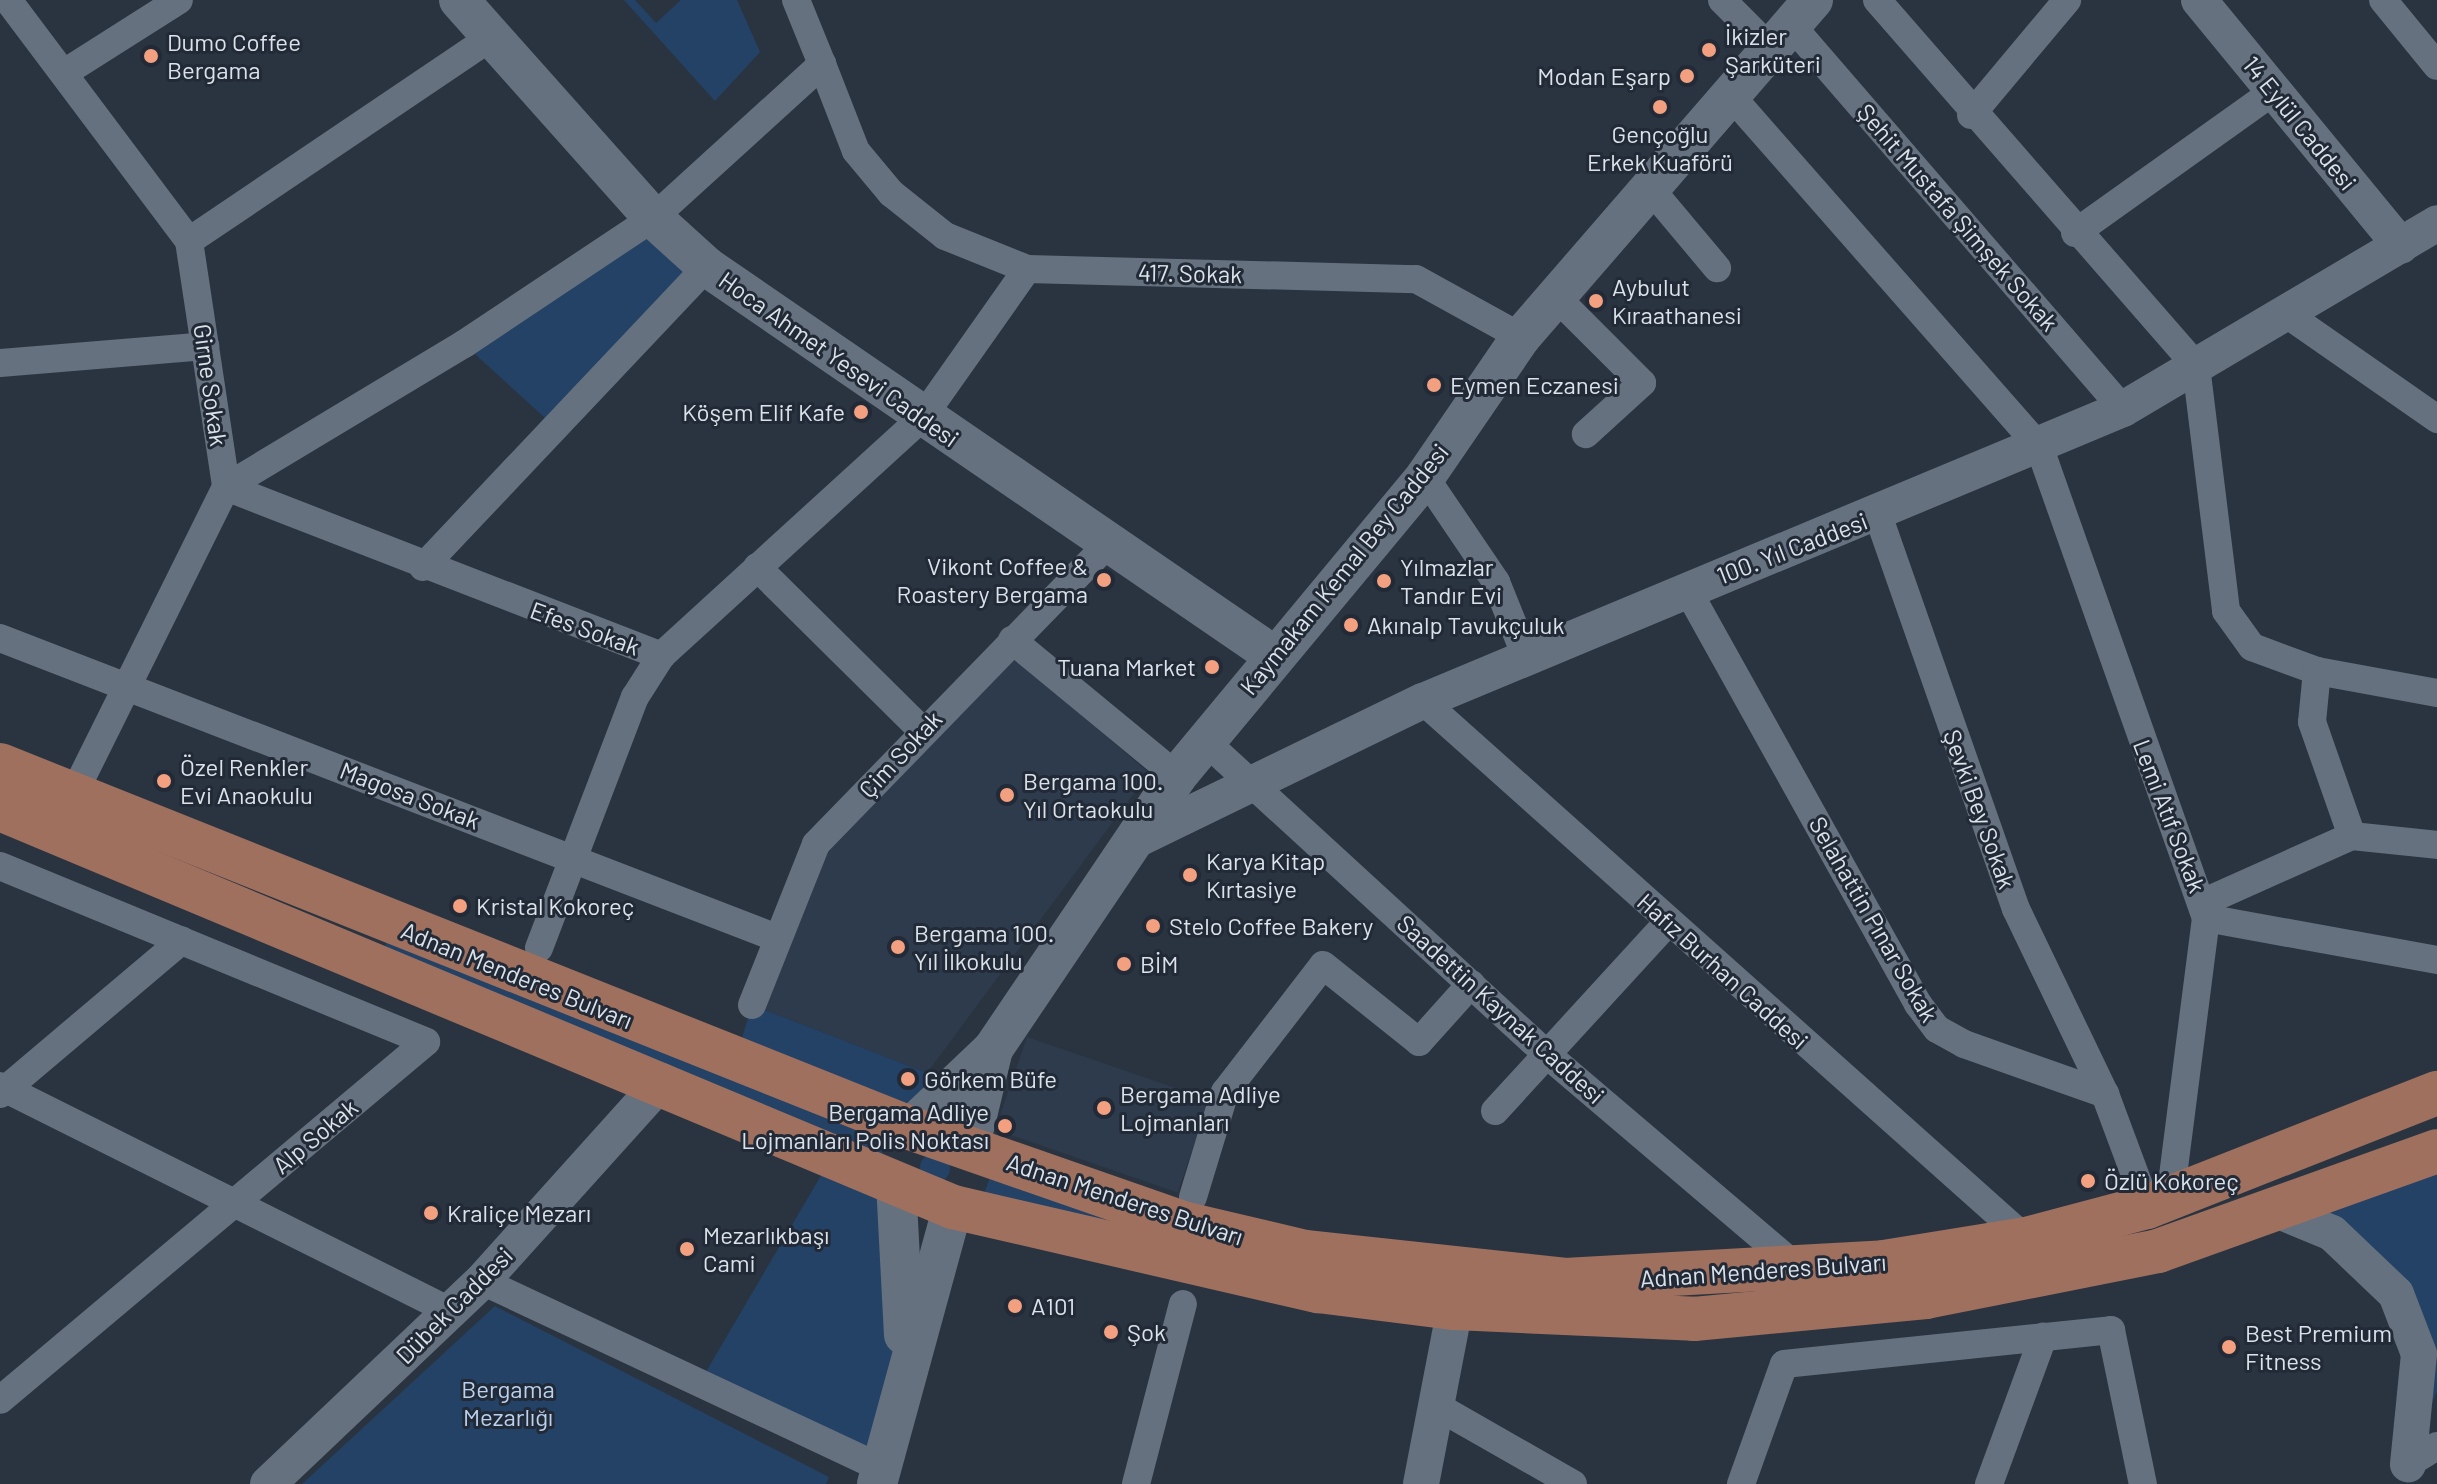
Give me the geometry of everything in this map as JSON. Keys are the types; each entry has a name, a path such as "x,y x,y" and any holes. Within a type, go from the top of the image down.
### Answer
{"main road":[{"name":"Hoca Ahmet Yesevi Caddesi","path":"459,0 653,218 707,267 922,418 1273,655"},
{"name":"Kaymakam Kemal Bey Caddesi","path":"910,1128 993,1049 1177,776 1273,655 1425,477 1521,337 1792,25"},
{"name":"Adnan Menderes Bulvarı","path":"0,765 910,1128 1186,1224 1305,1252 1565,1280 1801,1271 2026,1239 2158,1204 2437,1093"},
{"name":"Adnan Menderes Bulvarı","path":"0,809 662,1081 953,1207 1199,1268 1455,1308 1694,1319 1818,1310 2045,1277 2279,1211 2437,1151"},
{"name":"Kaymakam Kemal Bey Caddesi","path":"953,1207 993,1049"},
{"path":"905,1361 896,1183 910,1128"},
{"path":"880,1476 905,1361 953,1207"}],"street":[{"name":"Girne Sokak","path":"8,0 189,241 226,487"},
{"path":"64,73 179,0"},
{"path":"796,0 856,151 891,193 945,236 1027,269 922,418"},
{"name":"Şehit Mustafa Şimşek Sokak","path":"1722,0 1792,25 2123,409"},
{"path":"1877,0 1971,115 2196,366 2226,611 2252,647 2317,671 2436,691"},
{"path":"1971,115 2067,0"},
{"name":"14 Eylül Caddesi","path":"2199,0 2401,246"},
{"path":"2383,0 2437,66"},
{"path":"189,241 491,37"},
{"path":"73,795 226,487 464,344 653,218 822,64"},
{"path":"2075,233 2274,91"},
{"path":"1732,97 2039,446"},
{"path":"1649,187 1717,268"},
{"name":"100. Yıl Caddesi","path":"1132,842 1252,780 1423,701 1687,589 1878,515 2123,409 2288,315 2437,223"},
{"path":"423,567 707,267"},
{"name":"417. Sokak","path":"1027,269 1416,279 1521,337"},
{"path":"1555,296 1642,383 1586,434"},
{"path":"2288,315 2437,419"},
{"path":"5,356 205,346"},
{"name":"Efes Sokak","path":"226,487 423,567 661,656 922,418"},
{"name":"Lemi Atıf Sokak","path":"2039,446 2204,910 2158,1204"},
{"path":"1425,477 1496,582 1527,659"},
{"name":"Şevki Bey Sokak","path":"1878,515 2016,909 2105,1094"},
{"name":"Çim Sokak","path":"752,1005 774,937 816,844 922,730 1109,543"},
{"path":"757,567 922,730"},
{"name":"Selahattin Pınar Sokak","path":"1687,589 1937,1029 2105,1094"},
{"name":"Magosa Sokak","path":"0,638 573,856 774,937"},
{"path":"1012,640 1177,776"},
{"path":"539,948 635,697 661,656"},
{"path":"2317,671 2312,722 2352,836"},
{"name":"Hafız Burhan Caddesi","path":"1423,701 1667,923 2026,1239"},
{"name":"Saadettin Kaynak Caddesi","path":"1205,741 1252,780 1544,1052 1801,1271"},
{"path":"2204,910 2352,836 2437,845"},
{"path":"0,866 182,940 2,1090 450,1311"},
{"path":"2204,910 2437,960"},
{"path":"1495,1111 1544,1052 1667,923"},
{"name":"Alp Sokak","path":"0,1400 426,1042 182,940"},
{"path":"1193,1197 1225,1092 1323,965 1419,1042 1471,984"},
{"name":"Dübek Caddesi","path":"268,1484 482,1281 662,1081"},
{"path":"2105,1094 2158,1204"},
{"path":"2279,1211 2332,1233 2396,1294 2419,1354 2415,1465"},
{"path":"482,1281 880,1476"},
{"path":"1136,1484 1183,1304"},
{"path":"1421,1484 1440,1408 1455,1308"},
{"path":"1741,1484 1784,1364 2111,1330 2143,1484"},
{"path":"1989,1484 2043,1337"},
{"path":"2415,1465 2437,1391"},
{"path":"1440,1408 1573,1484"}],"shaded area":[{"path":"1009,653 1149,773 927,1073 762,1009 823,856"},
{"name":"Bergama Adliye Lojmanları","path":"1027,1037 1209,1100 1178,1192 995,1130"}],"green space":[{"path":"624,0 635,0 656,23 681,0 737,0 760,52 715,101"},
{"path":"634,232 707,267 556,428 464,344"},
{"path":"387,936 891,1131 882,1155 385,951"},
{"path":"752,1005 927,1073 910,1128 742,1038"},
{"path":"2437,1151 2437,1391 2408,1464 2419,1354 2396,1294 2279,1211"},
{"path":"935,1153 945,1158 950,1168 945,1178 935,1183 925,1178 920,1168 925,1158"},
{"path":"833,1155 896,1183 905,1361 882,1468 700,1382"},
{"path":"991,1174 1210,1247 982,1200"},
{"name":"Bergama Mezarlığı","path":"495,1306 829,1477 826,1484 302,1484"}],"place":[{"name":"İkizler Şarküteri","path":"1709,50"},
{"name":"Dumo Coffee Bergama","path":"151,56"},
{"name":"Modan Eşarp","path":"1687,76"},
{"name":"Gençoğlu Erkek Kuaförü","path":"1660,107"},
{"name":"Aybulut Kıraathanesi","path":"1596,301"},
{"name":"Eymen Eczanesi","path":"1434,385"},
{"name":"Köşem Elif Kafe","path":"861,412"},
{"name":"Vikont Coffee & Roastery Bergama","path":"1104,580"},
{"name":"Yılmazlar Tandır Evi","path":"1384,581"},
{"name":"Akınalp Tavukçuluk","path":"1351,625"},
{"name":"Tuana Market","path":"1212,667"},
{"name":"Özel Renkler Evi Anaokulu","path":"164,781"},
{"name":"Bergama 100. Yıl Ortaokulu","path":"1007,795"},
{"name":"Karya Kitap Kırtasiye","path":"1190,875"},
{"name":"Kristal Kokoreç","path":"460,906"},
{"name":"Stelo Coffee Bakery","path":"1153,926"},
{"name":"Bergama 100. Yıl İlkokulu","path":"898,947"},
{"name":"BİM","path":"1124,964"},
{"name":"Görkem Büfe","path":"908,1079"},
{"name":"Bergama Adliye Lojmanları","path":"1104,1108"},
{"name":"Bergama Adliye Lojmanları Polis Noktası","path":"1005,1126"},
{"name":"Özlü Kokoreç","path":"2088,1181"},
{"name":"Kraliçe Mezarı","path":"431,1213"},
{"name":"Mezarlıkbaşı Cami","path":"687,1249"},
{"name":"A101","path":"1015,1306"},
{"name":"Şok","path":"1111,1332"},
{"name":"Best Premium Fitness","path":"2229,1347"}]}
